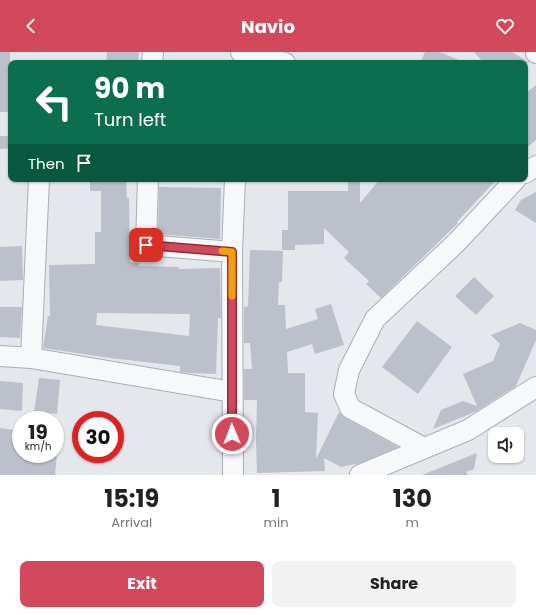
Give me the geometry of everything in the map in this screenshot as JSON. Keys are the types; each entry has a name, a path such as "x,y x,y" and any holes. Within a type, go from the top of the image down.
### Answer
{"street":[{"path":"242,52 273,60"},
{"path":"31,358 39,182"},
{"path":"148,182 146,245 232,252"},
{"path":"233,475 232,252 235,182"},
{"path":"424,448 350,408 344,394 348,370 375,319 456,243 513,182"},
{"path":"0,356 31,358 232,392"},
{"path":"360,475 468,430 536,387"}],"building":[{"path":"0,52 10,52 10,60 8,60 8,112 0,112"},
{"path":"107,52 139,52 138,60 106,60"},
{"path":"425,52 440,52 459,60 421,60"},
{"path":"474,52 512,52 525,60 481,60"},
{"path":"536,85 536,140 528,147 528,92"},
{"path":"0,136 8,136 8,148 0,149"},
{"path":"90,182 126,182 127,198 129,198 130,262 139,263 139,266 179,267 179,269 220,268 221,318 218,318 216,374 180,372 180,366 43,348 48,316 50,316 49,265 95,264 95,232 101,232 101,191 90,191","holes":["97,313 190,314 189,336 96,325"]},
{"path":"348,182 360,182 360,203 378,182 494,182 457,222 458,223 381,298 366,284 369,281 344,258 349,252 324,228 324,244 295,245 295,250 282,250 282,230 288,230 288,191 348,191"},
{"path":"159,187 221,188 220,239 158,234"},
{"path":"536,192 536,223 515,210 521,200"},
{"path":"22,246 23,280 0,281 0,247"},
{"path":"250,250 283,251 282,282 279,282 278,305 285,305 286,329 318,319 315,309 331,304 344,345 315,354 312,344 287,352 288,373 305,373 305,412 318,413 316,459 339,412 345,418 398,447 360,463 341,467 324,458 325,471 257,473 257,400 244,400 244,369 252,369 250,343 244,343 244,307 248,306"},
{"path":"474,277 494,296 476,315 455,296"},
{"path":"0,307 22,307 20,338 0,337"},
{"path":"417,321 452,347 418,394 382,367"},
{"path":"520,323 536,330 536,340 516,386 477,411 433,429 441,410 463,401 477,406 463,374 493,361 500,344 491,335"},
{"path":"39,378 60,380 57,411 34,411"},
{"path":"0,381 23,383 22,411 0,409"},
{"path":"0,428 12,430 12,463 56,463 55,475 0,475"},
{"path":"477,453 474,469 466,472 468,475 422,475"}],"slow traffic":[{"path":"222,251 232,252 232,296"}],"route":[{"path":"146,245 232,252 232,434"}]}
